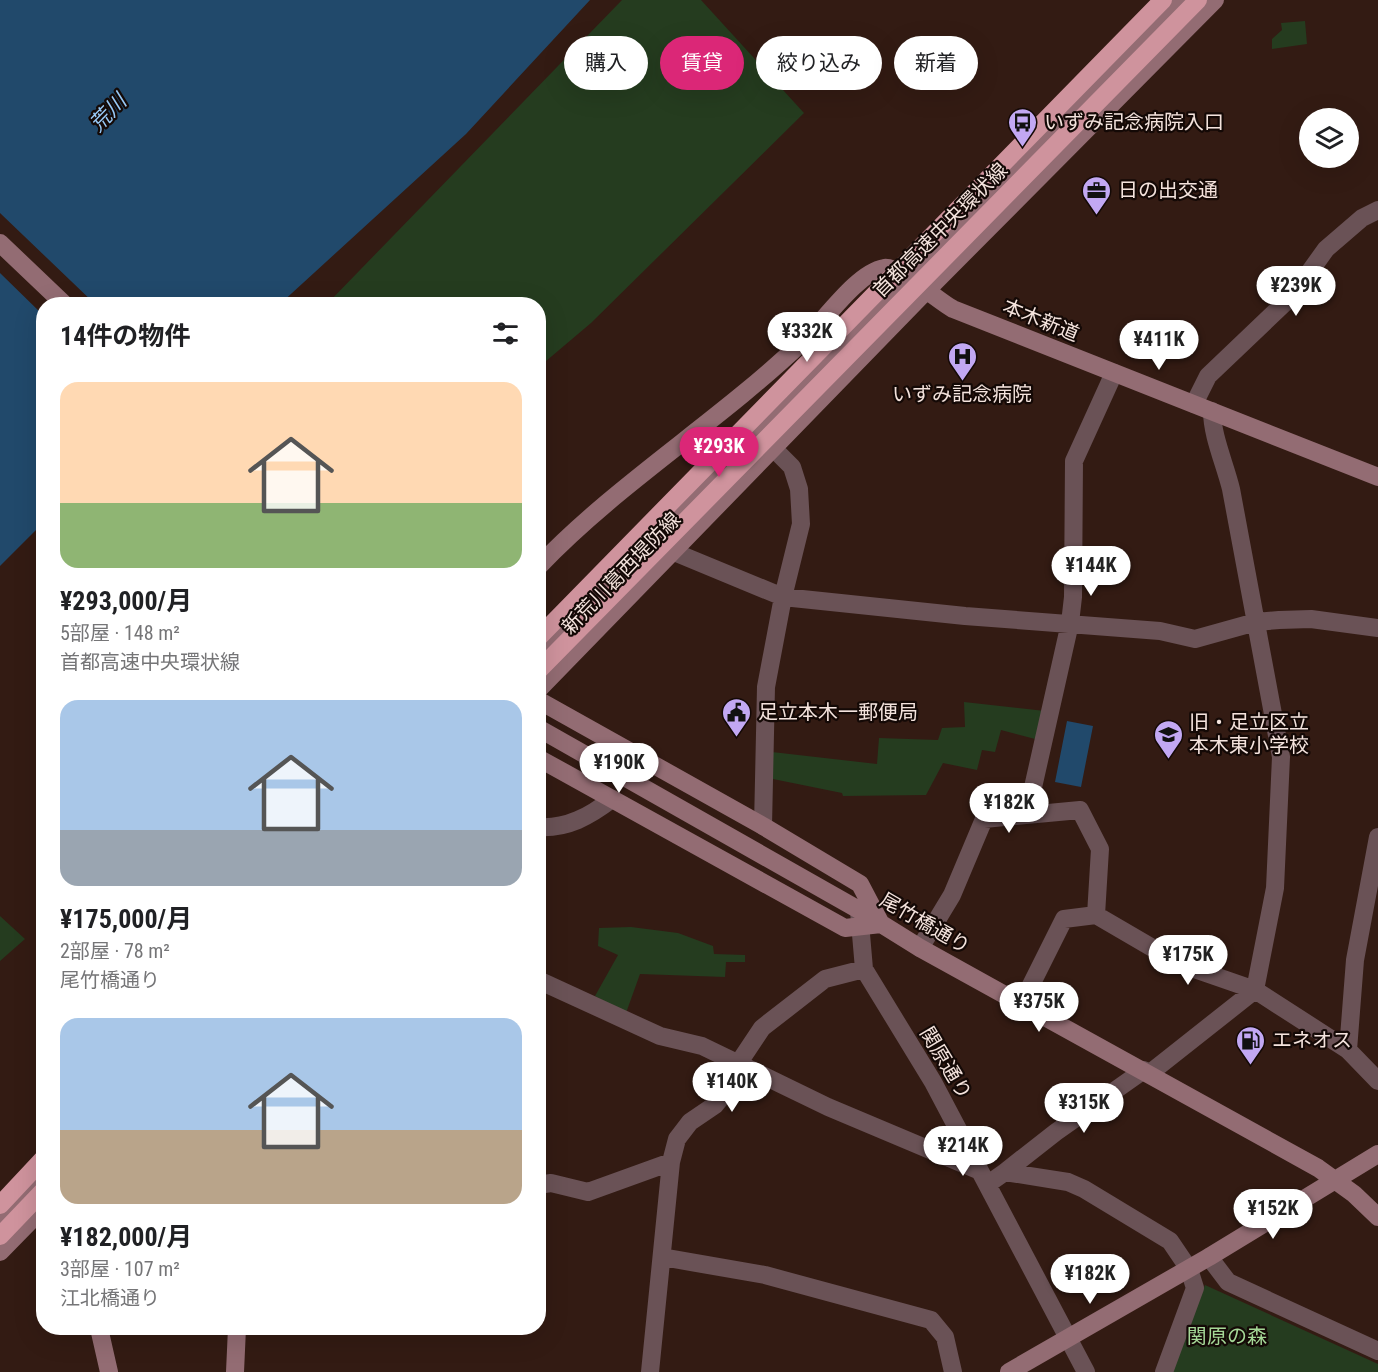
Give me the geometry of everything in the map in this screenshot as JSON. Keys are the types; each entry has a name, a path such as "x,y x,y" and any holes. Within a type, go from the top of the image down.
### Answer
{"highway":[{"name":"首都高速中央環状線","path":"546,630 1163,0"},
{"name":"首都高速中央環状線","path":"546,663 1198,0"},
{"path":"0,1205 36,1167"},
{"path":"0,1236 36,1198"}],"main road":[{"name":"新荒川葛西堤防線","path":"546,648 906,276 1179,0"},
{"name":"新荒川葛西堤防線","path":"546,682 925,292 1215,0"},
{"path":"0,243 57,297"},
{"path":"546,560 615,498 764,379 862,280 889,267 906,276"},
{"name":"本木新道","path":"906,276 925,292 953,309 1378,477"},
{"path":"546,704 763,826 860,884 880,924"},
{"name":"尾竹橋通り","path":"546,732 717,828 860,918"},
{"path":"546,762 845,928 860,918 880,924"},
{"name":"尾竹橋通り","path":"880,924 1147,1071 1338,1181 1378,1217"},
{"path":"1009,1372 1338,1181 1378,1154"},
{"path":"0,1219 36,1182"},
{"path":"0,1252 36,1215"},
{"path":"101,1335 109,1372"},
{"path":"235,1372 237,1335"}],"street":[{"path":"1194,404 1208,376 1293,295 1326,249 1362,218 1378,210"},
{"path":"1027,814 1070,623 1073,597 1074,461 1114,372"},
{"path":"1005,1172 1056,1132 1147,1071 1255,990 1275,888 1281,757 1231,489 1220,446 1212,429 1212,411"},
{"path":"763,826 766,687 783,597 801,524 799,489 792,467 773,448"},
{"path":"674,552 783,597 965,616 1160,631 1195,639 1256,622 1311,620 1378,628"},
{"path":"546,826 567,825 597,810 612,799"},
{"path":"920,948 952,895 984,819 1080,810 1100,849 1096,915"},
{"path":"1348,1050 1355,960 1375,877 1378,837"},
{"path":"1022,1003 1064,919 1096,915 1180,964 1255,990 1348,1050 1378,1081"},
{"path":"650,1372 671,1162 677,1139 690,1122 715,1105 728,1089 738,1064 762,1028 825,979 864,969 860,918"},
{"name":"関原通り","path":"864,969 933,1082 1086,1372"},
{"path":"546,984 660,1036 702,1046 828,1107 984,1177 1005,1172 1068,1182 1084,1189 1170,1241 1189,1269 1195,1288 1164,1372"},
{"path":"546,1184 588,1192 671,1162"},
{"path":"662,1257 765,1275 931,1320 945,1337 953,1372"},
{"path":"1209,1257 1228,1282 1378,1351"}],"green space":[{"path":"622,0 701,0 734,36 660,36 660,90 744,90 744,47 756,60 756,90 783,90 804,113 591,323 546,361 546,297 334,297 564,60 564,90 648,90 648,36 587,36"},
{"path":"1305,21 1307,44 1272,49 1272,39 1282,30 1281,23"},
{"path":"964,702 1045,711 1039,740 1001,730 995,752 982,750 977,770 943,763 926,795 843,796 842,793 773,779 772,752 877,764 879,738 938,740 942,728 965,727"},
{"path":"0,916 25,939 0,961"},
{"path":"631,927 678,933 713,946 714,954 745,955 745,962 726,962 725,977 640,974 626,1013 595,996 618,955 598,946 599,928"},
{"name":"関原の森","path":"1205,1285 1378,1364 1378,1372 1172,1372"}],"water":[{"name":"荒川","path":"0,0 590,0 466,134 288,297 36,297 36,530 0,566"},
{"path":"1067,721 1093,726 1081,787 1055,782"}],"pier":[{"path":"0,213 88,297 36,297 36,308 0,273"}],"place":[{"name":"いずみ記念病院入口","path":"1023,148"},
{"name":"日の出交通","path":"1097,216"},
{"name":"いずみ記念病院","path":"962,382"},
{"name":"足立本木一郵便局","path":"737,738"},
{"name":"旧・足立区立 本木東小学校","path":"1168,760"},
{"name":"エネオス","path":"1251,1066"}]}
